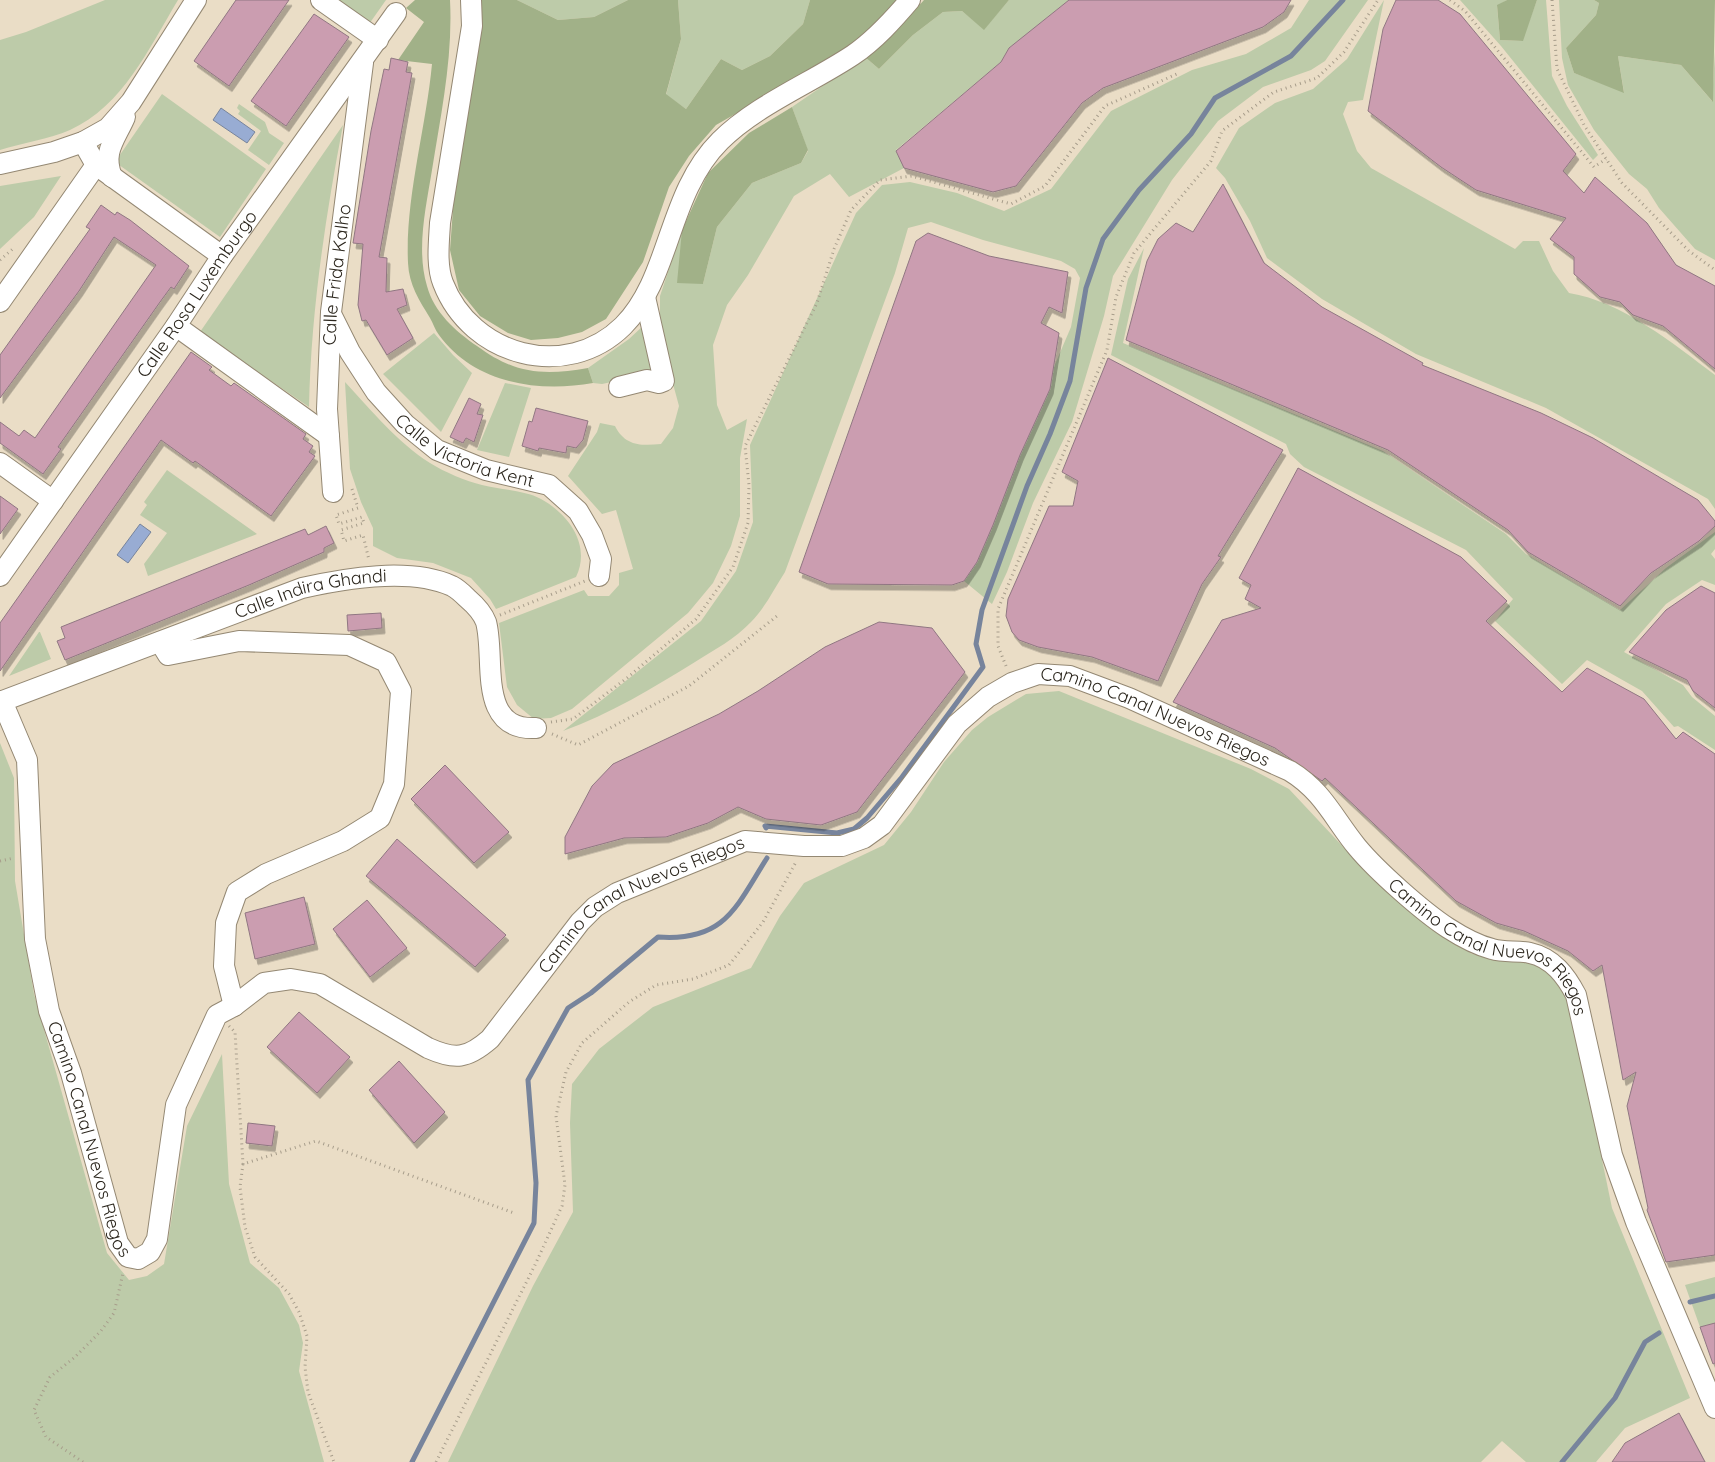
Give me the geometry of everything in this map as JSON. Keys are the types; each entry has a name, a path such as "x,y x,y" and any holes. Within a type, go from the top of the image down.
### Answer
{"street":[{"path":"112,177 107,164 108,154 131,102 196,0"},
{"path":"321,0 378,40"},
{"path":"471,0 472,26 440,223 439,242 443,282 456,308 478,332 506,348 538,357 572,356 602,343 623,325 645,297 686,187 700,164 720,140 746,120 854,54 889,25 910,0"},
{"name":"Calle Rosa Luxemburgo","path":"0,576 176,326 222,256 396,13"},
{"name":"Calle Frida Kalho","path":"333,492 327,409 331,312 363,61"},
{"path":"0,164 54,152 83,142 108,128 131,102"},
{"path":"83,142 96,166 222,256"},
{"path":"54,152 80,156 85,163 86,172 82,184"},
{"path":"0,302 96,166"},
{"path":"618,387 647,380 659,383 664,381 645,297"},
{"name":"Calle Victoria Kent","path":"331,312 350,352 376,392 405,424 436,450 486,470 549,485 578,511 592,535 601,559 599,576"},
{"path":"176,326 329,436"},
{"path":"0,463 53,501"},
{"name":"Calle Indira Ghandi","path":"1,702 302,588 336,580 418,576 454,587 473,603 486,621"},
{"path":"486,621 491,691 504,719 522,729 536,728"},
{"path":"160,642 168,655 239,641 349,645 386,662 401,691 394,784 380,818 343,841 266,874 237,892 226,923 224,966 226,1010"},
{"name":"Camino Canal Nuevos Riegos","path":"1,702 26,760 35,939 49,1011 71,1073 118,1243 128,1257 138,1259 150,1252 157,1239 176,1105 226,1010 264,983 291,979 320,984 428,1048 444,1055 461,1056 477,1050 490,1039 580,922 595,907 617,893 745,841 804,846 842,846 864,838 882,825 957,724 988,697 1012,683 1038,674 1070,676 1129,698 1290,771 1305,780 1318,793 1363,853 1393,882 1446,927 1472,943 1494,950 1530,953 1555,965 1567,979 1576,995 1612,1156 1636,1222 1715,1408"}],"path":[{"path":"1012,683 998,646 998,609 1107,350 1116,297 1134,253 1211,160 1222,131 1274,92 1316,78 1344,52 1378,0"},
{"path":"1450,0 1465,11 1594,167 1606,159"},
{"path":"1552,0 1557,69 1584,125 1622,183 1689,251 1715,270"},
{"path":"536,728 547,722 573,720 627,678 696,619 733,567 748,523 749,485 745,446 817,303 834,249 851,210 880,180 912,176 1010,204 1045,186 1105,106 1179,73"},
{"path":"358,508 336,515 339,524 362,517 364,523 341,530 344,541 363,535 374,578"},
{"path":"486,621 599,576"},
{"path":"536,728 578,745 689,686 777,616"},
{"path":"436,1462 535,1265 562,1206 565,1185 556,1116 566,1072 582,1043 629,1002 656,985 693,979 729,965 763,922 804,846"},
{"path":"226,1010 235,1032 243,1164 240,1187 245,1227 255,1257 288,1294 299,1312 307,1336 305,1368 308,1392 334,1462"},
{"path":"243,1164 316,1141 514,1213"},
{"path":"83,1462 46,1437 34,1410 50,1377 75,1357 101,1330 114,1313 128,1257"}],"green space":[{"path":"105,0 178,0 133,74 105,106 89,119 70,130 0,150 0,40 26,32"},
{"path":"330,0 386,0 367,27"},
{"path":"415,0 450,0 450,43 446,85 423,228 422,257 430,295 440,312 453,327 491,355 504,362 530,371 557,372 588,368 593,383 572,386 529,385 508,381 488,374 470,364 453,351 438,333 415,292 409,271 408,239 413,189 432,64 398,60 424,22 406,8"},
{"path":"477,0 517,0 558,20 594,17 628,0 678,0 681,39 666,94 686,109 721,59 742,70 770,56 803,24 810,0 898,0 857,41 812,70 716,125 689,156 669,187 643,262 606,319 582,332 558,338 531,340 508,333 480,316 459,290 450,250 455,182"},
{"path":"517,0 628,0 594,17 558,20"},
{"path":"678,0 810,0 803,24 770,56 742,70 721,59 686,109 666,95 681,39"},
{"path":"924,0 1009,0 984,30 962,11 943,12 913,35 879,69 865,57 896,31"},
{"path":"1009,0 1069,0 1009,48 1001,62 896,150 904,168 849,197 830,174 794,196 748,275 727,305 713,345 717,405 727,430 747,419 740,458 740,516 731,546 713,583 688,613 572,709 551,718 534,719 517,705 507,687 499,623 584,590 588,596 609,596 619,585 619,573 633,569 616,510 602,514 568,476 597,432 600,423 615,426 619,433 629,441 647,445 661,444 673,428 679,406 660,336 660,296 682,230 703,284 717,227 752,183 801,163 808,151 792,107 865,57 879,69 913,35 943,12 962,11 984,29"},
{"path":"1309,0 1368,0 1325,61 1311,70 1263,87 1218,121 1172,180 1113,276 1104,316 1072,422 1033,503 1007,572 992,604 964,581 977,562 1020,455 1050,389 1053,369 1071,327 1080,278 1075,269 1061,261 983,240 931,222 908,228 895,273 785,572 761,611 745,628 717,649 614,709 563,731 701,621 736,571 753,522 750,445 856,213 882,185 910,182 957,193 1004,211 1051,189 1111,111 1192,70 1246,54 1291,28"},
{"path":"1384,0 1363,100 1348,102 1343,114 1357,151 1371,168 1515,249 1523,241 1539,241 1553,271 1569,293 1589,298 1627,314 1646,325 1715,375 1715,509 1708,499 1546,408 1416,354 1322,299 1267,258 1250,221 1225,178 1216,168 1239,128 1275,103 1313,89 1347,59"},
{"path":"1460,0 1507,0 1497,6 1500,40 1522,41 1537,0 1546,0 1552,76 1567,106 1598,155 1593,160 1501,46"},
{"path":"1507,0 1537,0 1523,41 1500,40 1497,5"},
{"path":"1559,0 1594,0 1599,3 1596,15 1566,48 1574,73 1624,92 1618,56 1681,65 1712,101 1715,52 1715,260 1695,249 1659,208 1647,189 1629,174 1594,130 1568,85 1562,58"},
{"path":"1594,0 1715,0 1713,102 1681,65 1618,56 1624,93 1574,73 1566,48 1596,15 1599,3"},
{"path":"162,94 266,169 220,237 115,162"},
{"path":"239,104 265,122 269,133 284,143 269,165 248,150 261,131 238,114 240,111 237,108"},
{"path":"792,107 808,150 801,163 752,183 717,227 703,284 677,283 682,230 708,173 749,133"},
{"path":"343,125 330,195 320,266 310,371 309,407 200,332"},
{"path":"61,176 34,217 0,249 0,186"},
{"path":"1144,248 1123,343 1383,451 1506,534 1526,554 1620,610 1666,568 1715,532 1715,549 1711,554 1715,559 1715,585 1702,580 1666,604 1624,652 1683,685 1692,697 1715,716 1715,750 1678,726 1674,727 1642,691 1587,660 1562,684 1495,621 1513,599 1466,550 1304,467 1290,454 1286,444 1111,355 1128,279"},
{"path":"644,325 655,373 602,384 593,383 588,368 629,339"},
{"path":"434,333 472,373 441,432 383,374"},
{"path":"345,382 396,436 430,463 462,479 489,487 534,496 561,514 575,532 579,543 581,554 576,577 496,609 490,599 471,578 433,563 397,558 373,546 373,528 361,502 350,469"},
{"path":"505,383 531,388 509,457 477,450"},
{"path":"167,470 257,534 148,576 144,564 167,533 140,515 147,505 144,502"},
{"path":"39,632 51,659 9,676"},
{"path":"1059,691 1251,769 1289,789 1376,882 1433,928 1472,954 1536,962 1563,988 1577,1039 1612,1208 1690,1398 1625,1428 1596,1462 1526,1462 1502,1441 1481,1462 448,1462 533,1286 573,1212 570,1123 572,1084 599,1049 653,1007 751,968 780,916 804,883 884,845 911,812 944,762 972,730 988,717 1026,694"},
{"path":"0,743 14,778 15,881 34,994 107,1253 129,1280 147,1276 164,1264 187,1126 222,1054 229,1184 250,1263 279,1288 299,1325 303,1343 299,1371 324,1462 0,1462"},
{"path":"1715,1277 1715,1323 1700,1327 1685,1285"}],"water":[{"path":"221,108 255,132 247,143 213,120"},
{"path":"140,524 151,532 128,563 117,555"}],"building":[{"path":"236,0 289,0 229,86 194,61"},
{"path":"1069,0 1291,0 1284,12 1263,27 1103,88 1082,103 1016,186 993,192 904,168 896,151 1001,62 1009,48"},
{"path":"1396,0 1438,0 1460,14 1576,154 1563,171 1584,193 1595,177 1647,223 1676,265 1715,286 1715,369 1663,326 1633,315 1620,302 1600,297 1574,274 1574,257 1550,239 1566,218 1476,190 1441,167 1368,111 1383,29"},
{"path":"314,14 349,37 286,126 251,101"},
{"path":"391,58 408,62 406,72 412,73 379,257 387,258 386,292 403,289 407,305 397,309 413,338 387,355 366,320 362,321 358,305 363,244 353,243 371,131 384,69 389,70"},
{"path":"1223,184 1264,263 1322,307 1423,363 1422,365 1541,413 1593,438 1698,500 1715,521 1715,526 1699,541 1651,573 1620,606 1528,552 1508,530 1388,450 1126,340 1147,261 1158,239 1176,223 1193,232"},
{"path":"101,205 115,215 117,212 130,220 189,266 174,289 171,287 160,302 58,447 61,449 43,474 0,443 0,422 19,436 24,430 35,438 156,265 114,237 79,291 0,398 0,355 90,229 86,227"},
{"path":"928,233 989,256 1068,272 1062,313 1049,307 1041,323 1059,333 1050,389 1020,455 977,562 964,581 952,585 828,584 799,572 916,241"},
{"path":"191,352 212,367 209,370 231,386 234,383 306,434 303,439 313,446 309,452 315,456 271,516 195,461 193,463 161,440 0,671 0,623"},
{"path":"1108,358 1283,450 1218,556 1221,557 1202,584 1158,681 1092,657 1038,647 1019,640 1012,632 1006,616 1008,599 1049,506 1073,506 1078,481 1062,472"},
{"path":"469,398 481,404 477,414 483,415 474,442 466,438 463,443 450,437"},
{"path":"536,408 588,421 583,440 576,448 567,446 566,453 539,448 538,451 522,446 529,421 532,422"},
{"path":"1298,468 1461,557 1507,601 1486,621 1562,692 1587,668 1644,699 1676,739 1683,732 1715,754 1715,1255 1666,1262 1647,1210 1627,1106 1636,1072 1623,1080 1602,965 1593,971 1568,951 1524,931 1496,923 1456,901 1325,778 1322,781 1275,748 1173,702 1222,620 1261,608 1245,599 1251,585 1239,578"},
{"path":"0,496 18,509 0,534"},
{"path":"326,526 334,543 324,548 324,552 249,585 65,660 57,641 65,638 61,627 305,529 308,535"},
{"path":"1701,586 1715,593 1715,708 1693,691 1687,680 1629,652 1666,610"},
{"path":"381,613 382,628 348,631 347,615"},
{"path":"879,622 932,628 965,672 857,812 821,825 766,819 738,807 708,823 666,837 624,838 565,854 565,837 592,786 613,764 719,714 825,647"},
{"path":"445,765 509,832 474,863 411,799"},
{"path":"397,839 506,935 475,967 366,876"},
{"path":"304,897 315,944 255,959 245,913"},
{"path":"367,900 407,948 370,977 333,929"},
{"path":"299,1012 350,1057 317,1093 267,1047"},
{"path":"399,1061 445,1112 414,1143 369,1090"},
{"path":"248,1123 275,1126 272,1146 246,1143"},
{"path":"1715,1323 1715,1363 1713,1364 1700,1327"},
{"path":"1679,1413 1705,1462 1612,1462 1625,1443"}],"waterway":[{"path":"766,828 765,826 837,833 854,829 867,818 902,777 983,667 976,644 982,610 1027,486 1050,434 1070,381 1086,288 1103,239 1139,190 1191,134 1215,98 1291,56 1343,0"},
{"path":"412,1462 534,1223 536,1183 528,1080 568,1008 591,993 658,937 681,937 699,934 714,927 726,918 737,906 767,858"},
{"path":"1690,1302 1715,1296"},
{"path":"1562,1462 1615,1398 1645,1342 1659,1333"}]}
